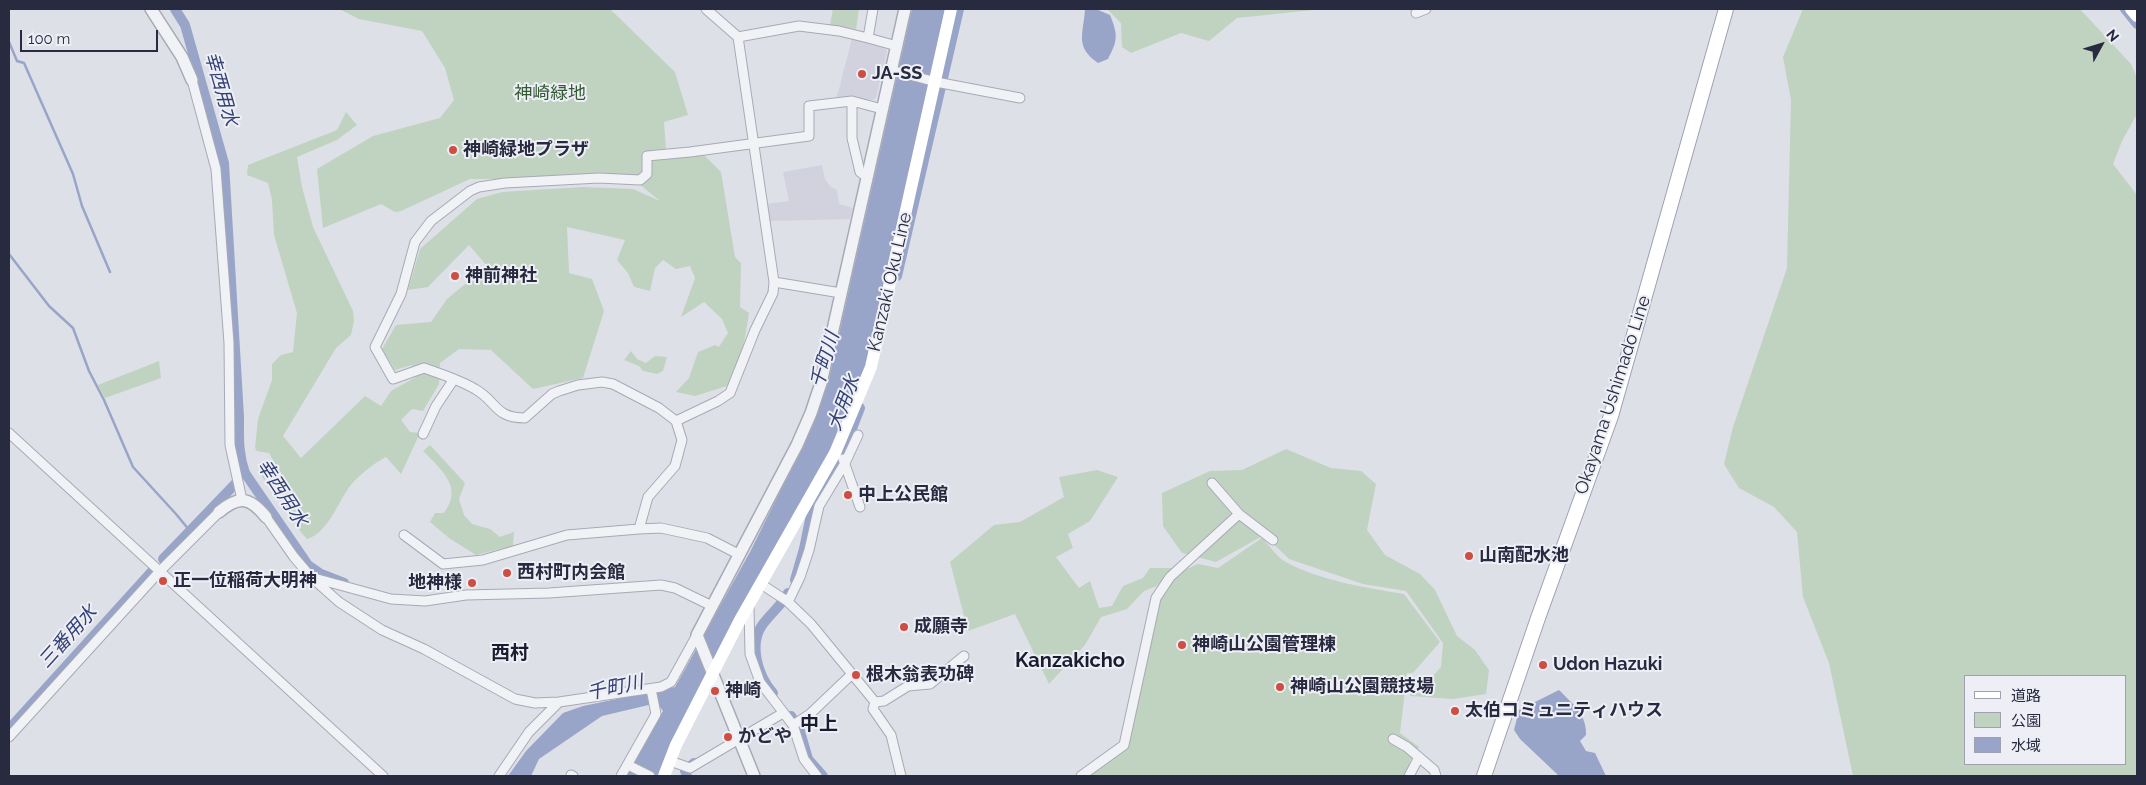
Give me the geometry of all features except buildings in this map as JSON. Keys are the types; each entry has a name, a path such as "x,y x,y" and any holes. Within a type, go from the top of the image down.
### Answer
{"main road":[{"name":"Kanzaki Oku Line","path":"664,776 712,670 761,584 841,458 871,367 938,82 951,9"},
{"name":"Okayama Ushimado Line","path":"1484,776 1538,618 1611,416 1726,9"},
{"path":"2132,9 2137,16"}],"street":[{"path":"151,9 182,57 192,80 216,169 229,343 230,445 242,500"},
{"path":"676,421 718,401 730,393 755,330 773,293 774,282 738,37 706,9"},
{"path":"868,38 873,9"},
{"path":"9,737 160,571 219,512 231,502 242,500 255,505 311,577 339,602 382,630 424,649 502,693 524,701 559,702 651,691 671,682 699,639 712,606 740,555 811,413 821,382 882,108 893,70 905,9"},
{"path":"1416,13 1426,9"},
{"path":"738,37 799,26 839,31 897,46"},
{"path":"893,70 938,82 1020,98"},
{"path":"852,101 852,138 860,172 867,177"},
{"path":"639,528 648,497 675,466 682,440 676,421 659,408 613,384 602,382 578,385 559,391 552,394 525,418 510,417 503,414 476,389 424,368 393,379 375,347 401,294 415,242 431,221 462,197 479,187 504,183 599,178 640,180 646,174 647,156 662,156 809,136 809,106 852,101 882,108"},
{"path":"774,282 841,293"},
{"path":"423,434 436,406 454,379"},
{"path":"9,433 384,776"},
{"path":"788,602 800,578 809,550 819,506 841,458 858,435"},
{"path":"841,458 860,507"},
{"path":"1212,483 1239,514 1273,540"},
{"path":"1081,776 1124,745 1156,598 1170,577 1239,514"},
{"path":"404,535 443,564 483,560 567,535 639,528 661,528 707,538 740,555"},
{"path":"311,577 391,599 425,601 466,596 661,586 675,588 712,606"},
{"path":"761,584 788,602 811,624 875,702"},
{"path":"749,604 752,661 763,688 783,713 795,724 804,758 818,776"},
{"path":"699,639 754,776"},
{"path":"875,702 884,701 908,686 930,684 964,656"},
{"path":"795,724 810,714 852,674"},
{"path":"621,776 630,766 656,714 651,691"},
{"path":"499,776 529,732 559,702"},
{"path":"875,702 873,709 891,735 901,776"},
{"path":"670,761 688,767 783,713"},
{"path":"1393,739 1419,757 1435,773 1443,776"},
{"path":"1409,776 1419,757"},
{"path":"630,766 650,776"}],"shaded area":[{"name":"JA-SS","path":"852,38 884,47 887,51 876,98 873,100 837,97"},
{"path":"822,165 825,179 831,187 837,190 839,204 853,208 850,219 770,221 766,204 789,201 783,172"}],"green space":[{"name":"神崎緑地","path":"339,9 610,9 675,72 688,115 664,122 666,150 703,154 721,172 735,257 741,263 740,307 749,313 742,355 727,386 695,396 676,392 689,378 698,352 715,345 719,347 728,333 722,319 704,302 681,317 695,278 690,266 676,269 663,260 655,268 650,291 634,287 628,273 617,260 625,240 567,227 569,273 592,279 604,311 583,378 533,389 491,350 459,349 440,363 439,384 423,411 412,409 401,420 410,432 420,433 401,474 386,457 372,466 350,486 327,524 314,536 307,539 289,513 275,473 264,480 262,476 274,462 269,453 257,451 255,448 258,419 272,380 272,364 281,355 293,352 297,313 274,235 272,200 268,183 247,175 248,165 337,130 346,112 357,125 337,140 297,157 302,187 313,227 353,311 354,321 351,335 336,348 283,436 301,458 365,396 381,406 391,391 416,377 412,365 395,370 382,349 396,325 431,322 447,299 487,266 469,245 428,287 408,290 420,249 477,199 502,192 583,187 633,189 660,201 633,179 470,179 401,211 395,212 381,204 323,228 317,169 373,136 440,118 454,100 445,68 422,31 359,19"},
{"path":"833,9 859,9 856,29 830,25"},
{"path":"1107,9 1323,9 1237,18 1209,41 1181,33 1131,53 1122,47 1121,23"},
{"path":"1803,9 2080,9 2131,64 2137,78 2137,114 2122,141 2113,164 2137,195 2137,776 1853,776 1829,663 1803,597 1797,532 1774,507 1739,488 1724,464 1733,427 1787,268 1791,100 1783,57"},
{"path":"631,351 637,359 646,363 655,356 667,357 663,371 657,374 643,371 639,366 624,360"},
{"path":"159,361 161,378 105,398 98,385"},
{"path":"430,445 465,483 459,499 464,515 472,524 490,529 500,537 514,532 513,546 476,555 449,538 430,522 435,513 444,513 450,503 452,494 451,486 442,471 423,451"},
{"path":"1286,449 1331,468 1361,471 1376,484 1367,530 1385,555 1420,574 1435,590 1457,636 1475,650 1489,670 1486,694 1453,699 1410,696 1414,678 1432,677 1441,667 1443,643 1406,591 1363,584 1289,559 1264,535 1216,562 1182,553 1163,526 1162,493 1210,471 1242,470"},
{"path":"1097,470 1118,477 1090,521 1068,534 1073,548 1056,557 1079,588 1090,581 1099,608 1112,606 1123,586 1143,578 1150,568 1173,568 1157,586 1144,591 1127,609 1101,617 1085,645 1049,684 1015,614 968,631 950,562 994,525 1020,522 1064,497 1059,477"},
{"path":"1262,538 1284,561 1297,568 1342,582 1404,594 1440,642 1413,673 1407,673 1400,733 1419,747 1410,761 1406,776 1087,776 1126,746 1137,692 1151,644 1155,615 1163,593 1180,572 1198,564 1218,568"}],"water":[{"path":"912,9 945,9 869,361 834,446 659,776 625,776 663,711 657,703 602,716 539,759 531,776 508,776 526,751 563,713 583,706 675,687 750,552 813,425 828,383"},
{"path":"1096,9 1110,15 1116,33 1114,47 1108,59 1098,63 1086,51 1082,40 1085,10"},
{"path":"1559,690 1582,716 1586,735 1580,741 1586,751 1595,753 1606,776 1559,776 1520,739 1514,730 1519,710"}],"waterway":[{"name":"幸西用水","path":"175,9 185,25 224,163 239,445 245,473 308,565 321,574 344,583"},
{"name":"大用水","path":"897,276 959,9"},
{"name":"大用水","path":"2125,9 2137,24"},
{"path":"9,42 17,61 24,63 73,174 82,206 110,272"},
{"path":"9,254 49,306 73,328 89,371 104,400 133,467 190,531"},
{"name":"大用水","path":"795,580 804,549 813,505 841,457 860,408"},
{"name":"三番用水","path":"163,559 238,481"},
{"name":"三番用水","path":"9,729 154,569"},
{"name":"大用水","path":"773,693 759,669 756,641 763,624 788,593"},
{"name":"大用水","path":"791,716 799,728 808,759 823,776"},
{"path":"687,776 685,771 694,763"}],"place":[{"name":"JA-SS","path":"862,74"},
{"name":"神崎緑地プラザ","path":"453,150"},
{"name":"神前神社","path":"455,276"},
{"name":"中上公民館","path":"848,495"},
{"name":"山南配水池","path":"1469,556"},
{"name":"西村町内会館","path":"507,573"},
{"name":"正一位稲荷大明神","path":"163,581"},
{"name":"地神様","path":"472,583"},
{"name":"成願寺","path":"904,627"},
{"name":"神崎山公園管理棟","path":"1182,645"},
{"name":"Udon Hazuki","path":"1543,665"},
{"name":"根木翁表功碑","path":"856,675"},
{"name":"神崎山公園競技場","path":"1280,687"},
{"name":"神崎","path":"715,691"},
{"name":"太伯コミュニティハウス","path":"1455,711"},
{"name":"かどや","path":"728,737"}],"district":[{"name":"西村","path":"510,653"},
{"name":"Kanzakicho","path":"1070,661"},
{"name":"中上","path":"819,724"}],"water label":[{"name":"千町川","path":"825,360"},
{"name":"千町川","path":"615,688"}]}
